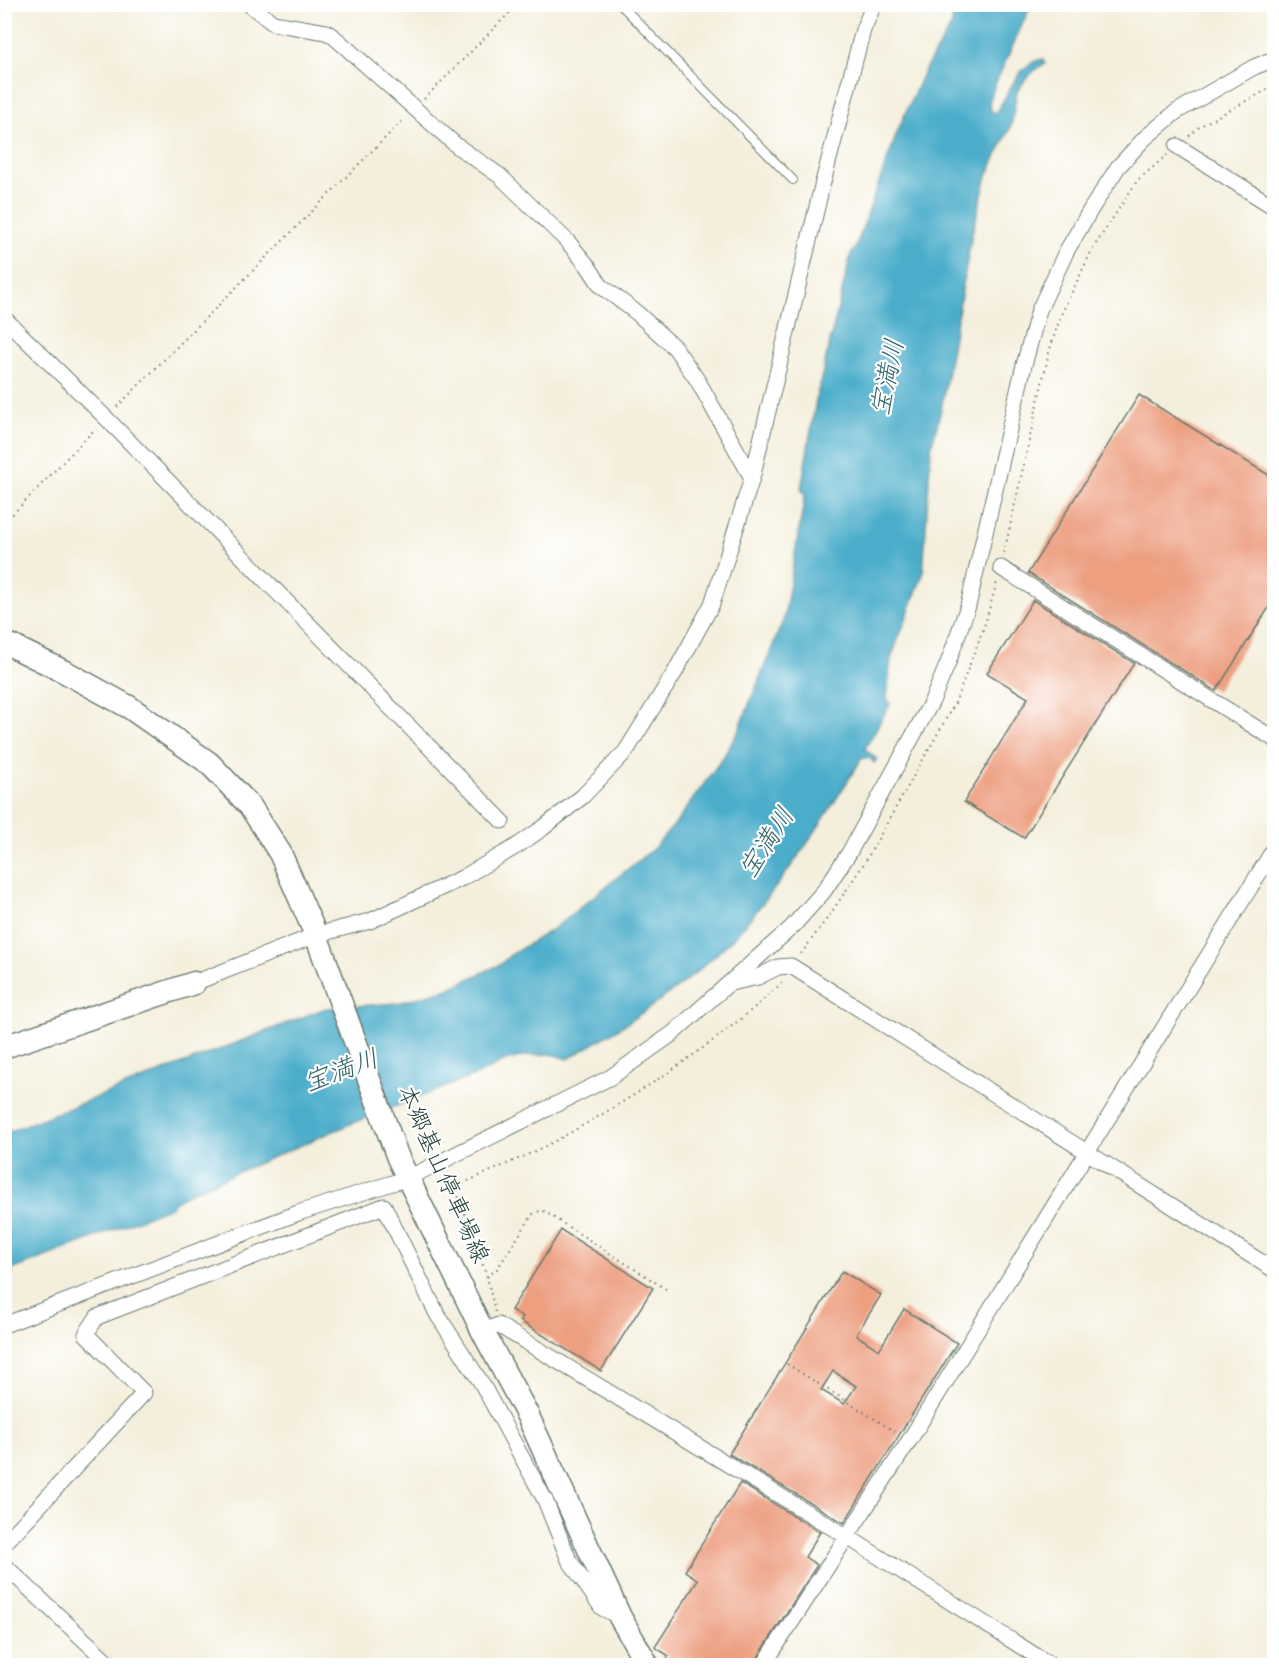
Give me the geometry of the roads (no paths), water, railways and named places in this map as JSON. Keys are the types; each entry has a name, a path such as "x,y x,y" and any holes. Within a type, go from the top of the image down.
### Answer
{"main road":[{"name":"本郷基山停車場線","path":"4,642 129,707 209,763 250,806 280,854 318,939 403,1168 490,1329 621,1617 648,1665"},
{"path":"4,1047 194,983"}],"street":[{"path":"249,4 273,23 326,32 333,36 457,146 500,176 568,242 601,286 637,313 675,348 698,381 752,478"},
{"path":"194,983 370,921 462,878 543,828 583,796 626,752 675,672 712,604 752,478 825,175 863,30 874,4"},
{"path":"4,1325 298,1213 611,1077 672,1034 792,927 824,891 849,853 932,701 948,663 968,606 1039,309 1066,252 1091,208 1118,168 1145,138 1176,111 1254,67 1275,58"},
{"path":"1177,146 1275,207"},
{"path":"4,318 106,418 502,821"},
{"path":"1001,568 1275,739"},
{"path":"763,1665 909,1441 1086,1151 1275,849"},
{"path":"728,984 758,977 778,967 791,966 1275,1270"},
{"path":"4,1544 144,1393 86,1334 97,1317 384,1206 437,1314 482,1384 545,1500 569,1560 602,1608 621,1617"},
{"path":"490,1329 846,1536 1052,1665"},
{"path":"4,1565 112,1665"}],"lane":[{"path":"620,4 793,180"}],"water":[{"name":"宝満川","path":"953,5 1031,5 994,87 989,103 991,112 996,112 1015,80 1027,66 1043,59 1045,63 1029,75 1017,91 1011,126 987,176 972,233 941,410 931,448 923,574 891,658 887,698 890,704 865,749 877,759 874,763 870,758 862,758 785,874 751,918 714,957 654,1005 568,1059 551,1054 524,1056 505,1061 474,1076 355,1122 191,1192 173,1202 171,1207 5,1273 5,1133 326,1008 398,1003 448,989 501,964 509,956 553,929 654,848 676,823 724,756 738,732 784,618 805,495 801,489 816,400 851,254 855,249 898,130 924,71 952,25"}]}
